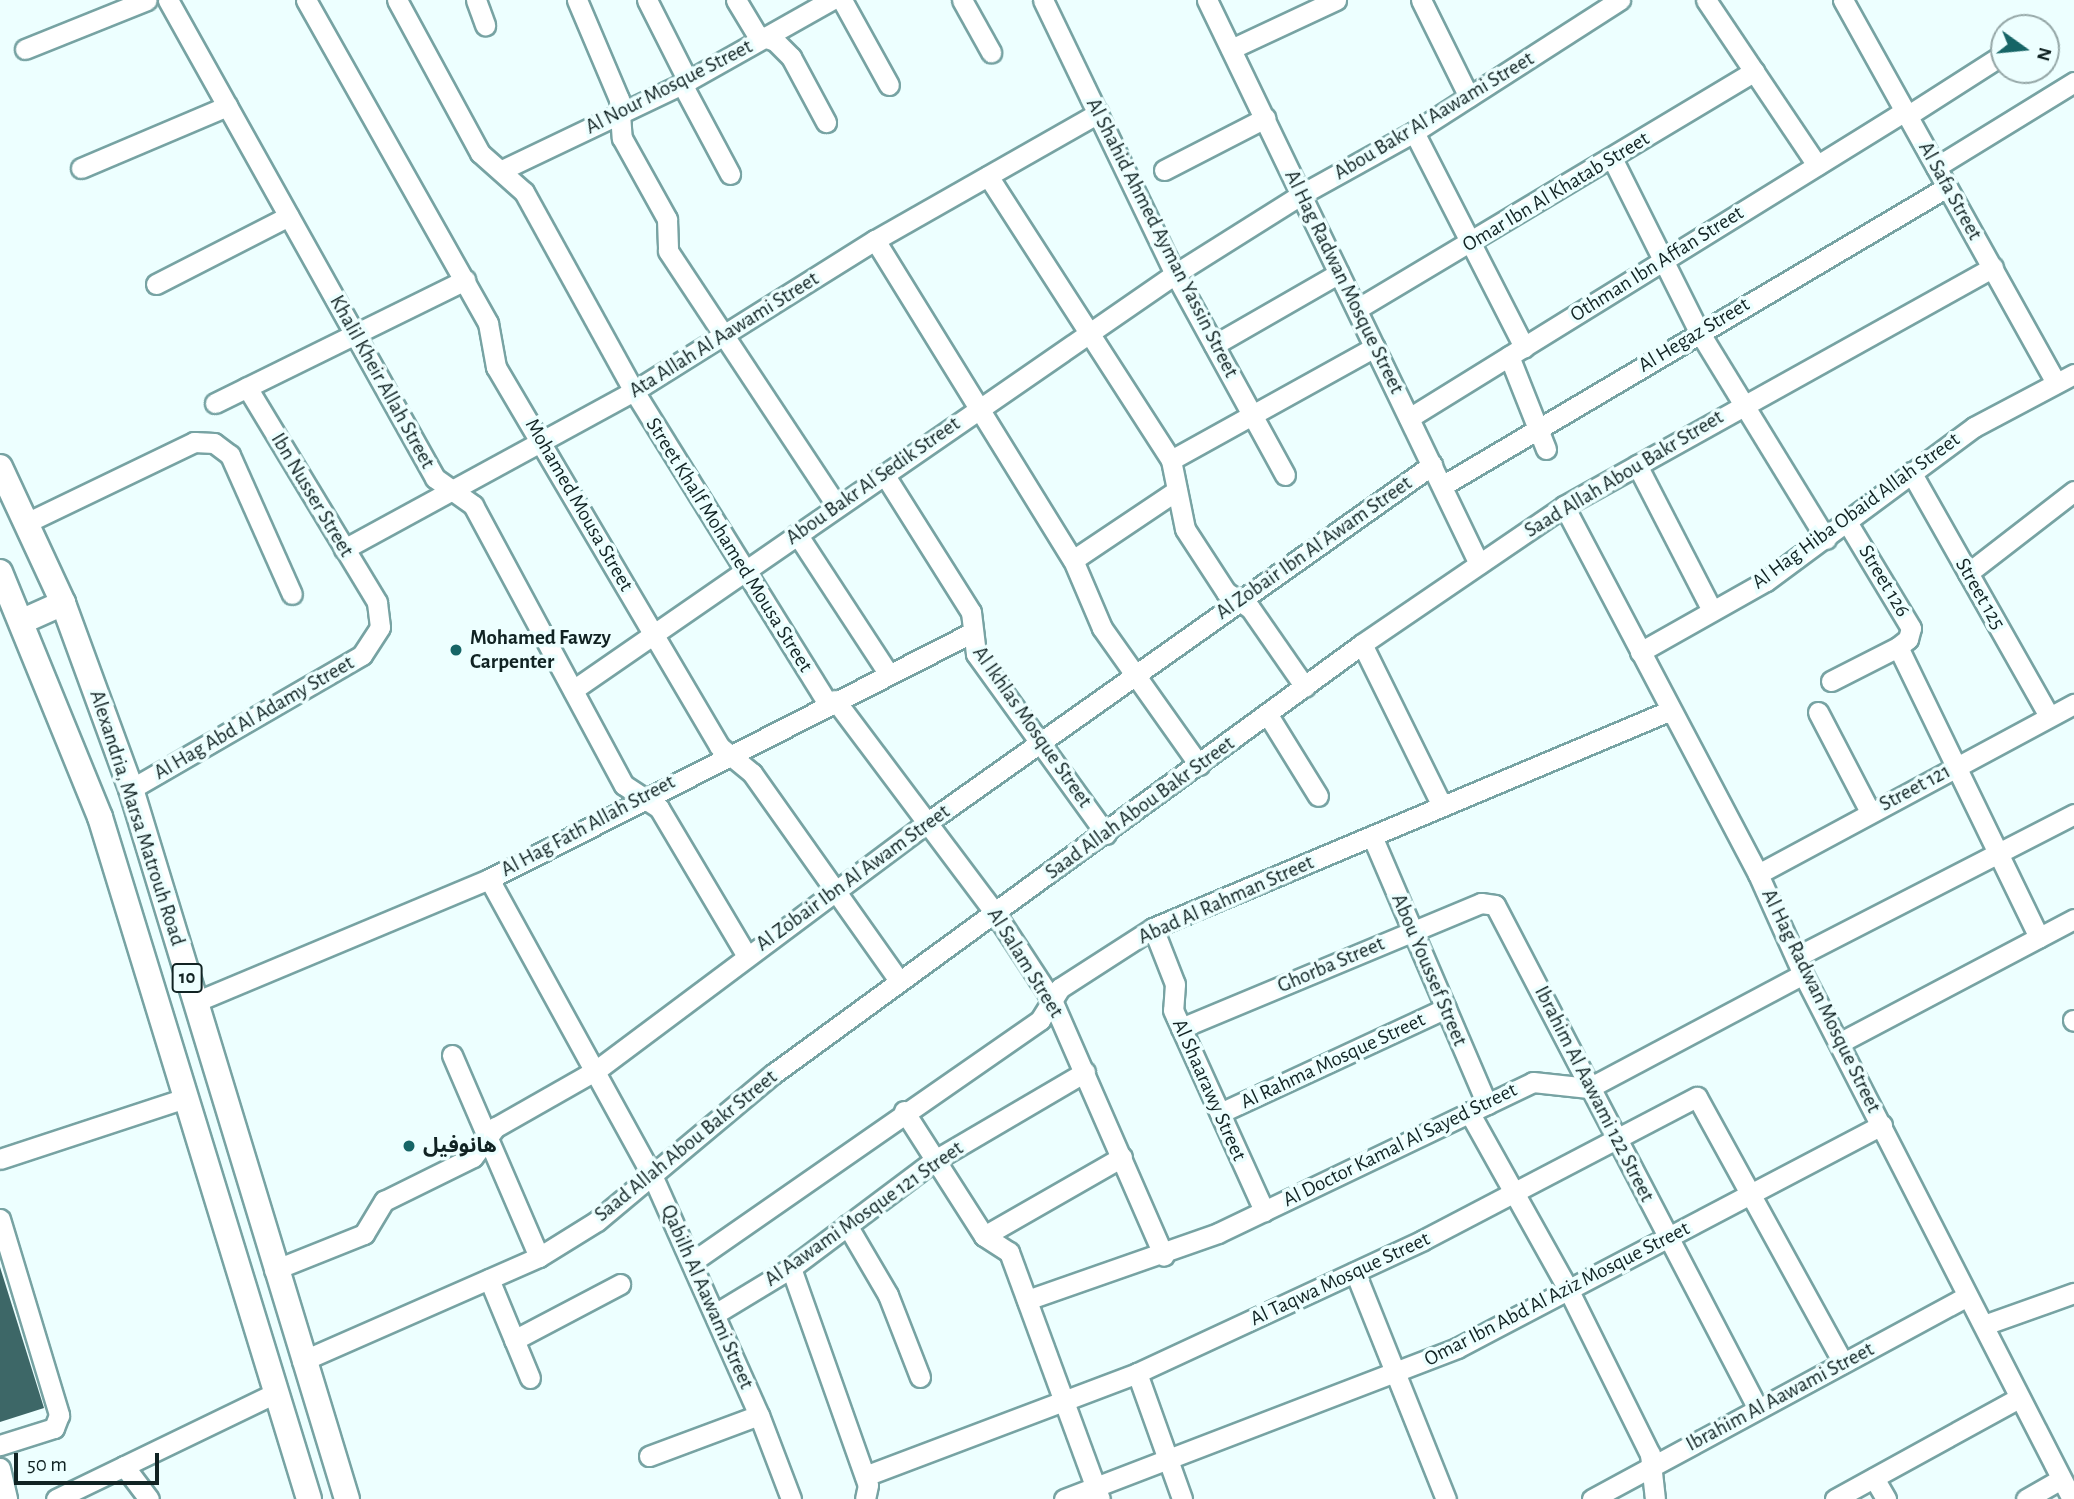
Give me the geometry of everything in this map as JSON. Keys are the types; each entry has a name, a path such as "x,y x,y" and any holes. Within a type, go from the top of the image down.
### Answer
{"main road":[{"name":"Alexandria, Marsa Matrouh Road","path":"0,467 63,603 131,789 274,1270 347,1499"},
{"name":"Alexandria, Marsa Matrouh Road","path":"3,585 23,621 61,711 100,817 182,1099 273,1394 309,1499"},
{"path":"23,621 63,603"},
{"path":"61,711 98,694"}],"street":[{"path":"25,49 147,0"},
{"name":"Khalil Kheir Allah Street","path":"168,0 439,484 473,505 624,785 659,808 747,956"},
{"name":"Mohamed Mousa Street","path":"306,0 488,323 496,366 544,441 654,634 727,754 752,773 899,981"},
{"name":"Street Khalf Mohamed Mousa Street","path":"397,0 480,153 504,169 524,192 634,391 745,570 832,702"},
{"path":"476,0 485,25"},
{"path":"577,0 622,113 622,138 667,219 668,251 836,506"},
{"path":"648,0 730,174"},
{"path":"736,0 762,39 785,48 826,122"},
{"name":"Al Nour Mosque Street","path":"504,169 685,83 831,0"},
{"path":"842,0 889,85"},
{"path":"962,0 991,52"},
{"name":"Al Shahid Ahmed Ayman Yassin Street","path":"1043,0 1175,274 1284,475"},
{"name":"Al Hag Radwan Mosque Street","path":"1208,0 1479,564"},
{"path":"1231,49 1336,0"},
{"path":"1421,0 1469,97"},
{"name":"Abou Bakr Al Aawami Street","path":"1175,274 1301,194 1414,132 1620,0"},
{"path":"1706,0 1817,165"},
{"name":"Al Safa Street","path":"1843,0 2056,382"},
{"name":"Othman Ibn Affan Street","path":"1409,418 1817,165 1990,62"},
{"name":"Omar Ibn Al Khatab Street","path":"1357,309 1472,245 1754,71"},
{"path":"1936,167 2074,82"},
{"path":"81,168 227,106"},
{"name":"Ata Allah Al Aawami Street","path":"344,549 634,391 725,337 875,240 1099,113"},
{"path":"1164,170 1265,118"},
{"path":"1414,132 1472,245 1517,352 1542,440"},
{"path":"1612,158 1698,330 1741,406 1826,539"},
{"path":"988,176 1171,460 1185,529 1226,592 1240,600 1305,687"},
{"name":"Al Hegaz Street","path":"1442,486 1542,440 1698,330 1947,187"},
{"path":"156,284 289,216"},
{"path":"875,240 1073,560 1102,628 1199,765"},
{"name":"Saad Allah Abou Bakr Street","path":"302,1361 539,1257 597,1221 696,1134 899,981 1106,834 1362,645 1479,564 1564,506 1993,267"},
{"path":"1214,345 1339,273"},
{"name":"Abou Bakr Al Sedik Street","path":"573,690 1175,274"},
{"path":"215,403 465,280"},
{"path":"1171,460 1375,347"},
{"name":"Al Hag Hiba Obaid Allah Street","path":"1640,652 1826,539 1973,427 2074,374"},
{"name":"Ibn Nusser Street","path":"247,387 377,602"},
{"path":"26,523 194,442 214,443 230,455 292,593"},
{"name":"Al Zobair Ibn Al Awam Street","path":"274,1270 364,1234 378,1206 473,1157 496,1127 598,1069 928,822 1432,465"},
{"path":"1637,465 1712,610"},
{"name":"Street 125","path":"1911,472 2049,716"},
{"name":"Al Ikhlas Mosque Street","path":"884,474 971,611 976,654 1106,834"},
{"path":"1073,560 1177,490"},
{"path":"1968,573 2074,491"},
{"name":"Al Hag Radwan Mosque Street","path":"1564,506 1758,874 1799,965 2071,1499"},
{"name":"Street 126","path":"1831,681 1909,639 1908,616 1847,522"},
{"path":"797,534 888,673"},
{"name":"Al Hag Abd Al Adamy Street","path":"131,789 362,656 380,627 377,602"},
{"name":"Al Hag Fath Allah Street","path":"195,1002 489,879 640,798 973,632"},
{"path":"1362,645 1442,806"},
{"path":"1898,647 2039,938"},
{"name":"Al Salam Street","path":"832,702 928,822 995,913 1052,1000 1164,1256"},
{"name":"Street 121","path":"1758,874 2074,704"},
{"name":"Abad Al Rahman Street","path":"692,1262 904,1111 1040,1020 1060,988 1153,928 1671,710"},
{"path":"1818,712 1870,812"},
{"path":"1268,715 1318,796"},
{"path":"1589,1088 1799,965 2074,814"},
{"name":"Abou Youssef Street","path":"1372,836 1446,1008 1478,1108 1514,1192 1569,1291 1653,1465"},
{"name":"Qabilh Al Aawami Street","path":"489,879 598,1069 652,1175 759,1415 791,1499"},
{"name":"Ghorba Street","path":"1181,1028 1481,903"},
{"name":"Ibrahim Al Aawami 122 Street","path":"1481,903 1504,914 1589,1088 1758,1409"},
{"path":"1839,1043 2074,919"},
{"name":"Al Shaarawy Street","path":"1153,928 1175,984 1172,1005 1181,1028 1264,1211"},
{"name":"Al Rahma Mosque Street","path":"1220,1113 1446,1008"},
{"path":"452,1055 485,1139 539,1257"},
{"name":"Al Aawami Mosque 121 Street","path":"715,1314 791,1268 935,1160 1084,1072"},
{"name":"Al Doctor Kamal Al Sayed Street","path":"1027,1300 1164,1256 1540,1081 1589,1088"},
{"name":"Al Taqwa Mosque Street","path":"865,1476 1137,1373 1354,1272 1615,1138 1701,1097 1753,1194"},
{"path":"0,1160 182,1099"},
{"path":"904,1111 984,1236 1006,1247 1098,1493"},
{"name":"Omar Ibn Abd Al Aziz Mosque Street","path":"1064,1499 1098,1493 1168,1460 1395,1373 1569,1291 1882,1125"},
{"path":"984,1236 1122,1157"},
{"path":"1753,1194 1843,1363"},
{"path":"0,1445 54,1428 59,1415 1,1225"},
{"path":"848,1226 888,1295 920,1377"},
{"path":"791,1268 865,1476 865,1499"},
{"path":"1354,1272 1446,1499"},
{"path":"489,1279 530,1378"},
{"path":"514,1340 620,1284"},
{"path":"1984,1325 2074,1293"},
{"name":"Ibrahim Al Aawami Street","path":"1592,1499 1967,1296"},
{"path":"1137,1373 1182,1499"},
{"path":"56,1499 273,1394"},
{"path":"1835,1499 2019,1398"},
{"path":"649,1456 759,1415"},
{"path":"1653,1465 1655,1499"},
{"path":"124,1466 149,1499"},
{"path":"0,1468 7,1499"},
{"path":"1874,1478 1886,1499"},
{"path":"2026,1499 2061,1479"}],"building":[{"path":"0,1267 44,1408 0,1422"}],"place":[{"name":"Mohamed Fawzy Carpenter","path":"456,650"},
{"name":"هانوفيل","path":"409,1146"}]}
